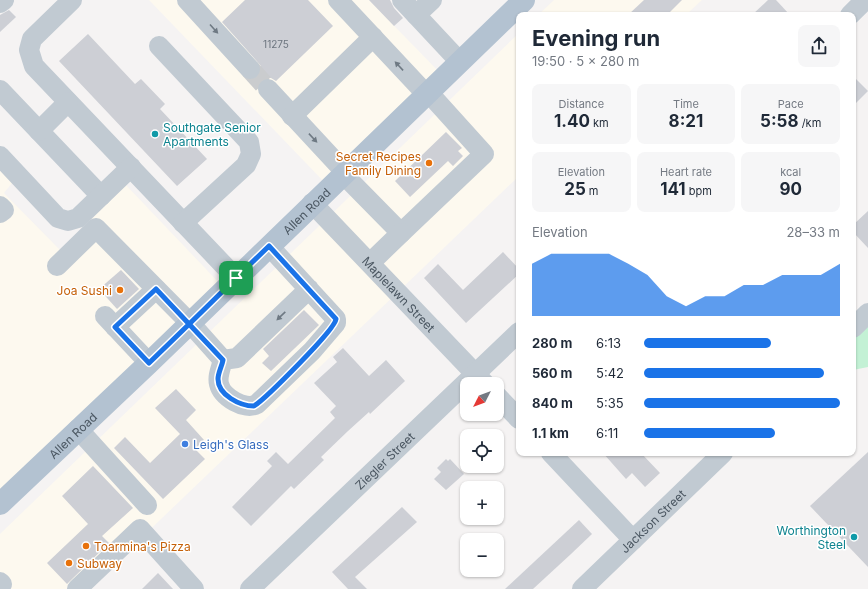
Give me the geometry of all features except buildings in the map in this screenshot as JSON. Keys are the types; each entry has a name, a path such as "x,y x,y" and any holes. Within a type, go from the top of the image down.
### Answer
{"main road":[{"name":"Allen Road","path":"0,504 149,363 312,203 524,0"}],"street":[{"path":"0,3 4,0"},
{"path":"72,0 32,40 29,50 34,66 236,278"},
{"path":"187,0 250,69"},
{"path":"338,0 484,154 370,263"},
{"path":"402,0 460,62"},
{"path":"416,15 432,0"},
{"path":"853,12 865,0"},
{"path":"292,116 373,37"},
{"path":"159,46 249,142 251,154 246,165 183,223"},
{"path":"268,89 401,233"},
{"path":"0,90 101,196"},
{"path":"39,130 68,102"},
{"path":"0,156 58,218 68,221 78,218 131,167"},
{"name":"Maplelawn Street","path":"312,203 478,377"},
{"path":"0,206 4,210 0,213"},
{"path":"57,266 96,228 190,323 238,366 232,376 233,382 248,406 257,404 312,351 334,325 336,319 269,246"},
{"path":"149,363 110,322 156,289"},
{"path":"230,359 309,289"},
{"path":"856,325 868,313"},
{"name":"Ziegler Street","path":"482,377 516,336"},
{"name":"Ziegler Street","path":"250,589 460,397"},
{"path":"504,404 516,417"},
{"path":"78,429 147,505"},
{"path":"554,456 633,540"},
{"name":"Jackson Street","path":"582,589 720,456"},
{"path":"77,589 140,528 194,589"},
{"path":"0,582 2,584 0,586"}],"shaded area":[{"path":"149,0 369,0 444,77 329,187"},
{"path":"554,0 702,0 689,12 541,12"},
{"path":"516,36 516,179 88,589 0,589 0,534"},
{"path":"0,168 13,182 4,193 60,250 126,185 225,289 0,504"}],"green space":[{"path":"868,323 868,367 856,369 856,334"}],"tunnel":[{"path":"250,69 268,89"}],"place":[{"name":"Southgate Senior Apartments","path":"155,134"},
{"name":"Secret Recipes Family Dining","path":"429,163"},
{"name":"Joa Sushi","path":"120,290"},
{"name":"Leigh's Glass","path":"185,444"},
{"name":"Worthington Steel","path":"854,537"},
{"name":"Toarmina's Pizza","path":"86,546"},
{"name":"Subway","path":"69,563"}],"route":[{"path":"236,278 225,289 190,323 149,363 115,327 156,289 190,323 223,360 218,378 219,386 223,392 233,401 248,406 254,406 312,351 336,323 336,319 269,246 236,278"}]}
